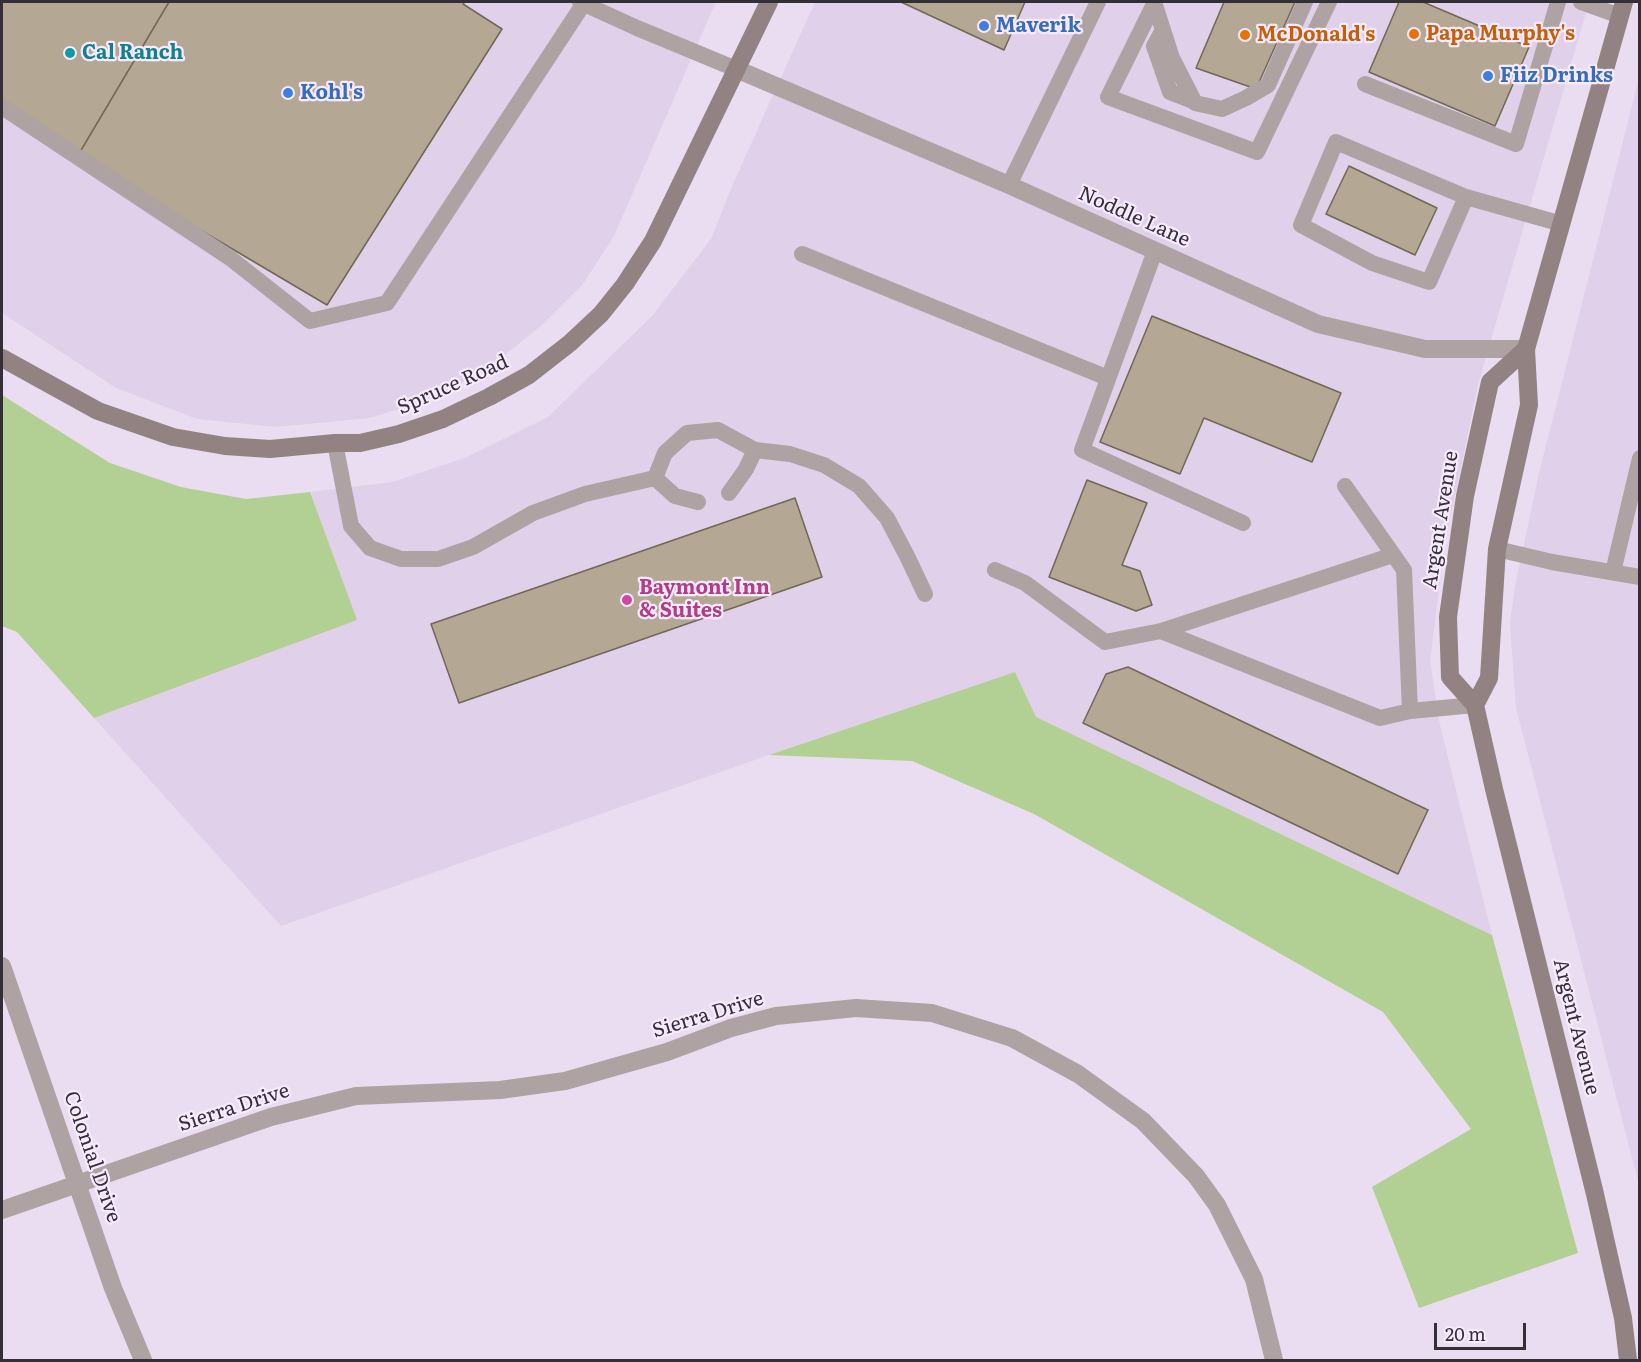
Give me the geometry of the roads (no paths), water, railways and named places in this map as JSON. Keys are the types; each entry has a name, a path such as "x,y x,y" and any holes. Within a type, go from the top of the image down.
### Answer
{"street":[{"name":"Spruce Road","path":"2,358 98,411 173,437 225,446 270,449 360,443 399,434 443,419 529,375 570,343 601,314 625,284 653,241 769,2"},
{"path":"1475,705 1489,678 1497,549 1529,405 1526,350 1622,9"},
{"name":"Noddle Lane","path":"736,69 1009,185 1318,324 1425,349 1526,350"},
{"name":"Argent Avenue","path":"1526,350 1490,382 1463,507 1448,617 1449,677 1475,705 1623,1318 1628,1360"},
{"name":"Colonial Drive","path":"2,966 113,1288 142,1360"},
{"name":"Sierra Drive","path":"2,1210 271,1117 356,1096 500,1090 565,1081 667,1052 731,1028 776,1016 856,1008 932,1012 1012,1038 1078,1074 1143,1121 1196,1176 1217,1205 1254,1279 1274,1360"}],"lane":[{"path":"2,107 230,258 310,321 387,303 582,2 637,28 736,69"},
{"path":"1009,185 1098,2"},
{"path":"1154,2 1172,58 1193,101 1222,109 1268,85 1305,2"},
{"path":"1154,2 1108,97 1257,152 1329,2"},
{"path":"1365,84 1516,144 1558,2"},
{"path":"1581,2 1622,9"},
{"path":"1466,197 1429,282 1372,263 1301,225 1336,142 1466,197 1562,224"},
{"path":"1155,250 1082,450 1243,523"},
{"path":"802,254 1108,378"},
{"path":"655,477 665,453 687,433 718,430 755,450 790,454 824,465 859,486 886,518 925,594"},
{"path":"335,443 351,526 370,548 401,559 438,559 473,546 533,513 585,494 655,477"},
{"path":"729,493 746,469 755,450"},
{"path":"1612,572 1640,458"},
{"path":"655,477 675,496 698,502"},
{"path":"1345,486 1404,570 1410,711"},
{"path":"1497,549 1552,562 1640,577"},
{"path":"995,570 1025,583 1105,642 1161,631 1393,555"},
{"path":"1161,631 1380,718 1410,711 1475,705"}],"place":[{"name":"Maverik","path":"984,26"},
{"name":"Papa Murphy's","path":"1414,34"},
{"name":"McDonald's","path":"1245,35"},
{"name":"Cal Ranch","path":"70,53"},
{"name":"Fiiz Drinks","path":"1488,76"},
{"name":"Kohl's","path":"288,93"},
{"name":"Baymont Inn & Suites","path":"627,600"}]}
